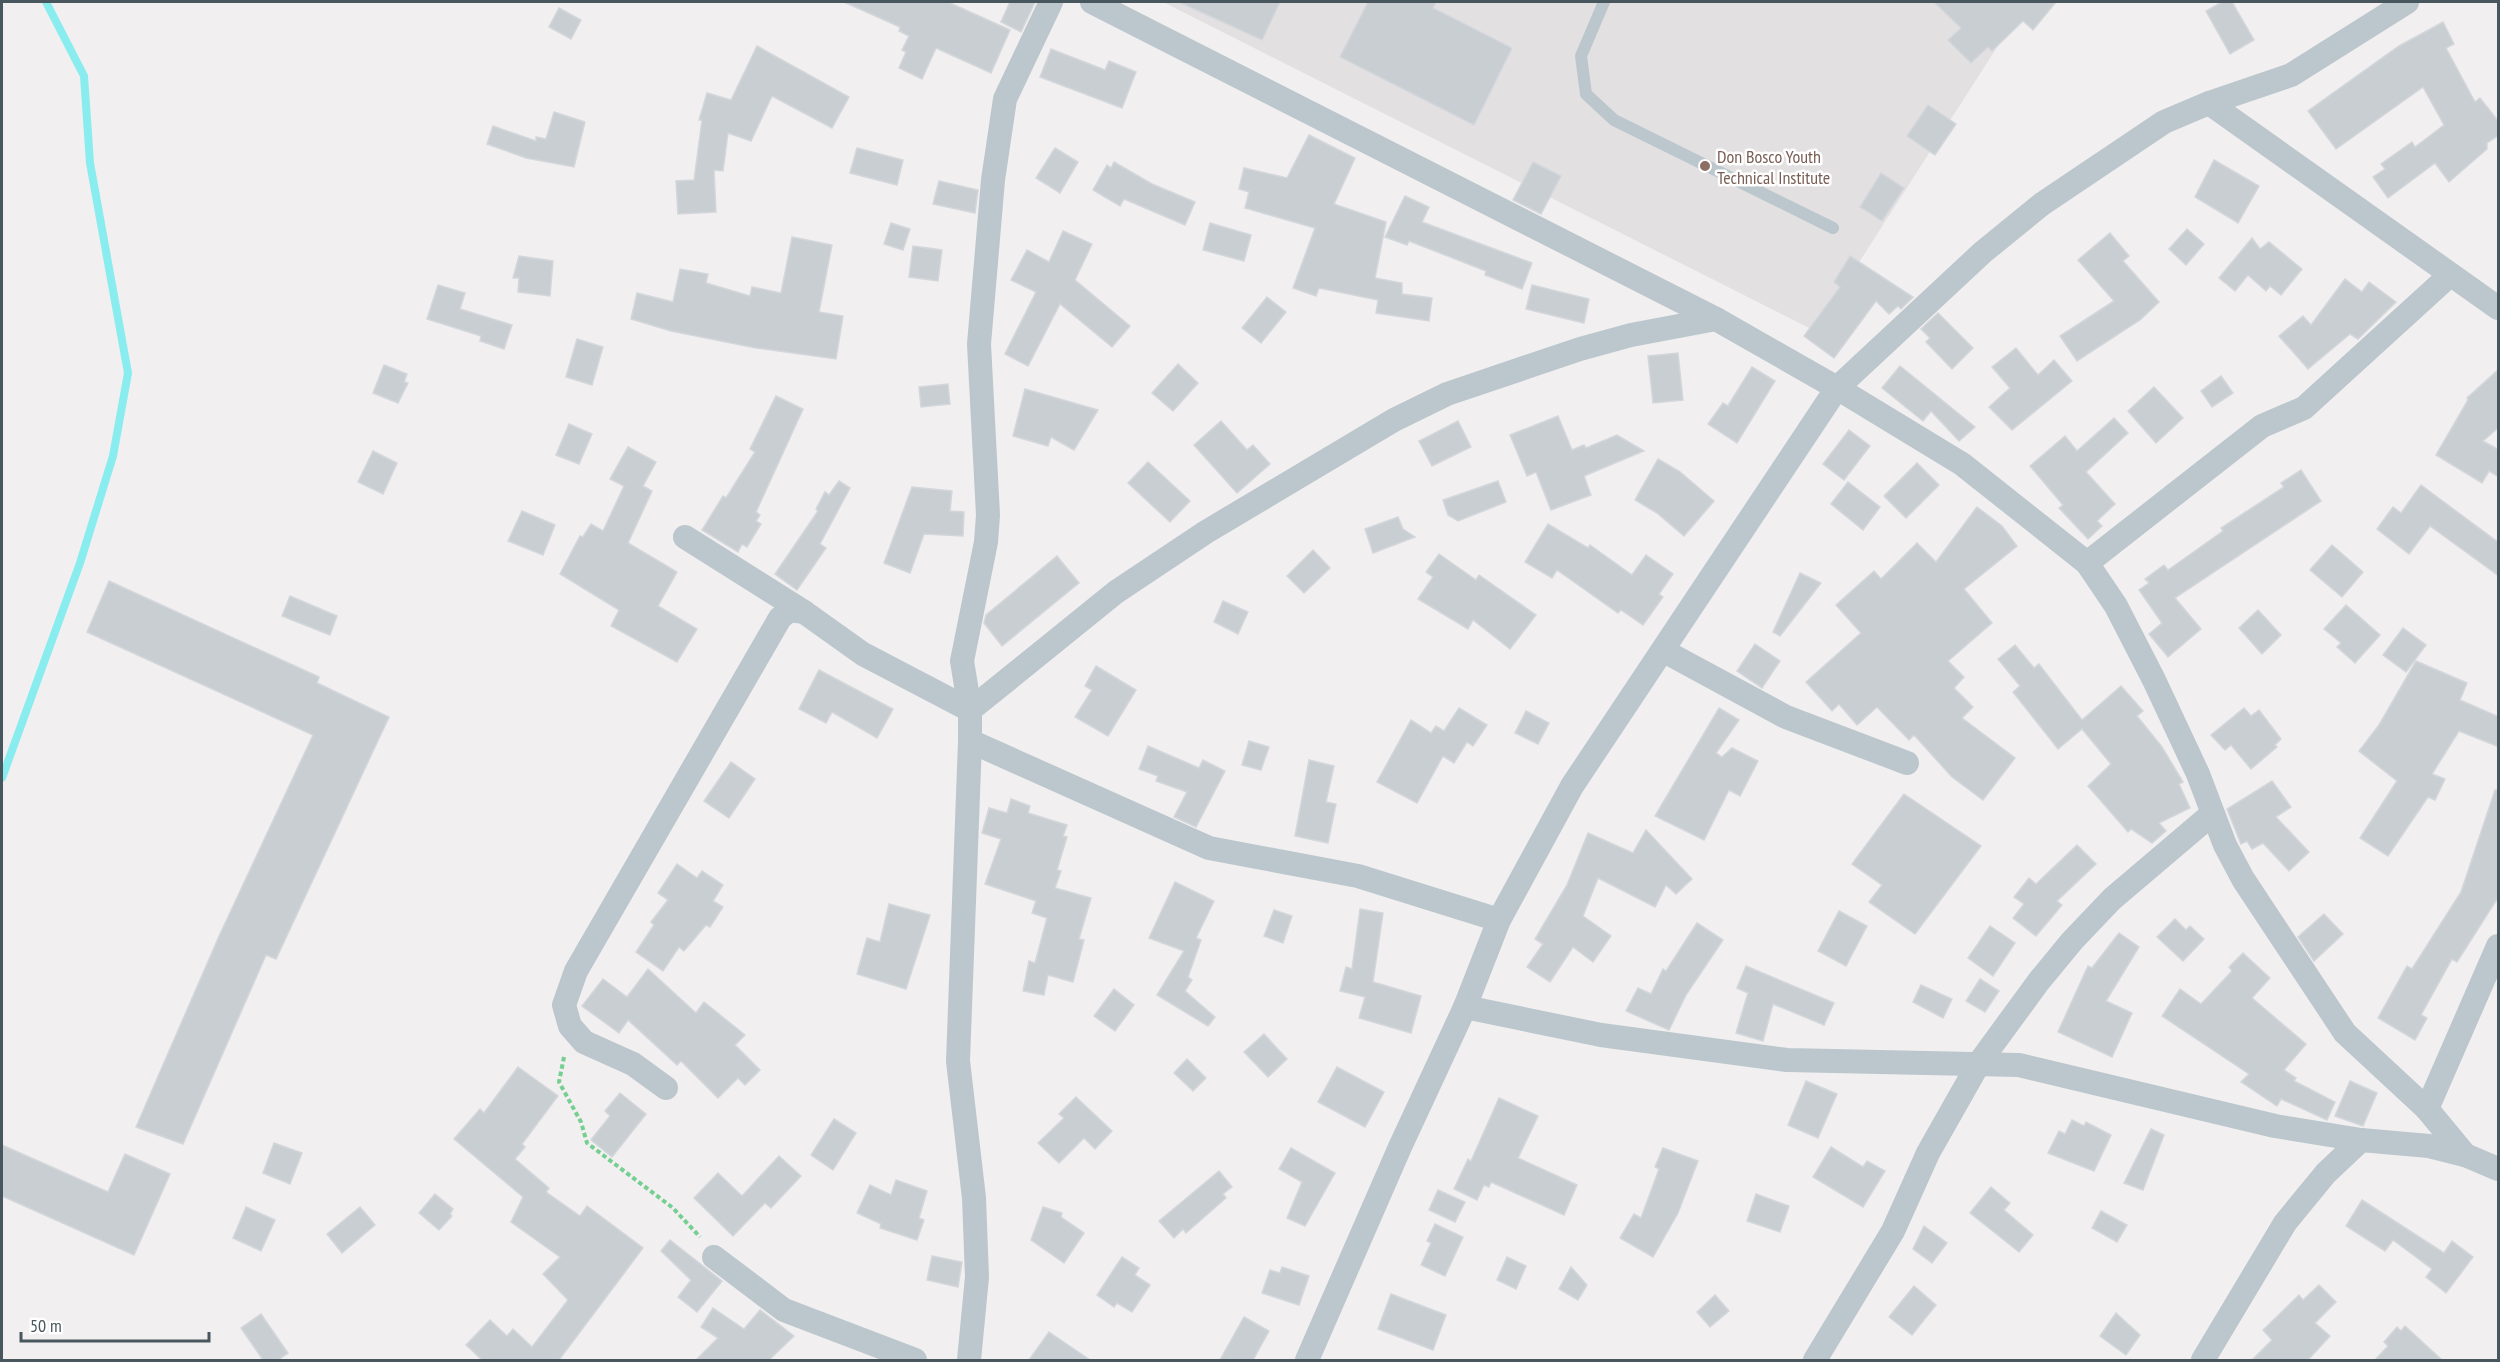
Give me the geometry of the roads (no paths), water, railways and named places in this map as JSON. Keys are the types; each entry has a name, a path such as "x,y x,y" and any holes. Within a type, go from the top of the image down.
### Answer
{"street":[{"path":"969,1360 977,1277 975,1209 958,1061 970,741 970,710 962,661 986,542 988,514 979,344 993,180 1005,99 1051,2"},
{"path":"1092,2 1716,320 1837,388 1962,464 2087,563 2116,606 2154,680 2243,879 2345,1033 2427,1109 2465,1155"},
{"path":"1307,1360 1400,1147 1465,1007 1499,920 1572,786 1664,651 1780,470 1837,388 1967,266 2042,204 2164,122 2209,103 2291,75 2407,2"},
{"path":"2209,103 2499,308"},
{"path":"2087,563 2262,426 2304,408 2451,275"},
{"path":"970,710 1116,592 1206,532 1394,420 1447,394 1580,350 1631,335 1716,320"},
{"path":"685,537 804,612 863,654 970,710"},
{"path":"666,1088 633,1064 584,1042 570,1026 564,1005 576,971 780,618 790,610 804,612"},
{"path":"1664,651 1786,717 1906,763"},
{"path":"970,741 1209,848 1358,876 1499,920"},
{"path":"1815,1360 1893,1231 1928,1153 1979,1063 2072,941 2112,899 2212,814"},
{"path":"2427,1109 2499,946"},
{"path":"1465,1007 1601,1035 1767,1058 2019,1065 2275,1126 2361,1140 2429,1146 2465,1155 2499,1169"},
{"path":"2203,1360 2285,1223 2326,1173 2361,1140"},
{"path":"714,1257 784,1310 915,1360"}],"lane":[{"path":"1604,2 1581,56 1586,94 1614,120 1833,228"}],"waterway":[{"path":"2,778 80,563 113,456 128,373 90,163 84,76 46,2"}],"place":[{"name":"Don Bosco Youth Technical Institute","path":"1705,166"}]}
